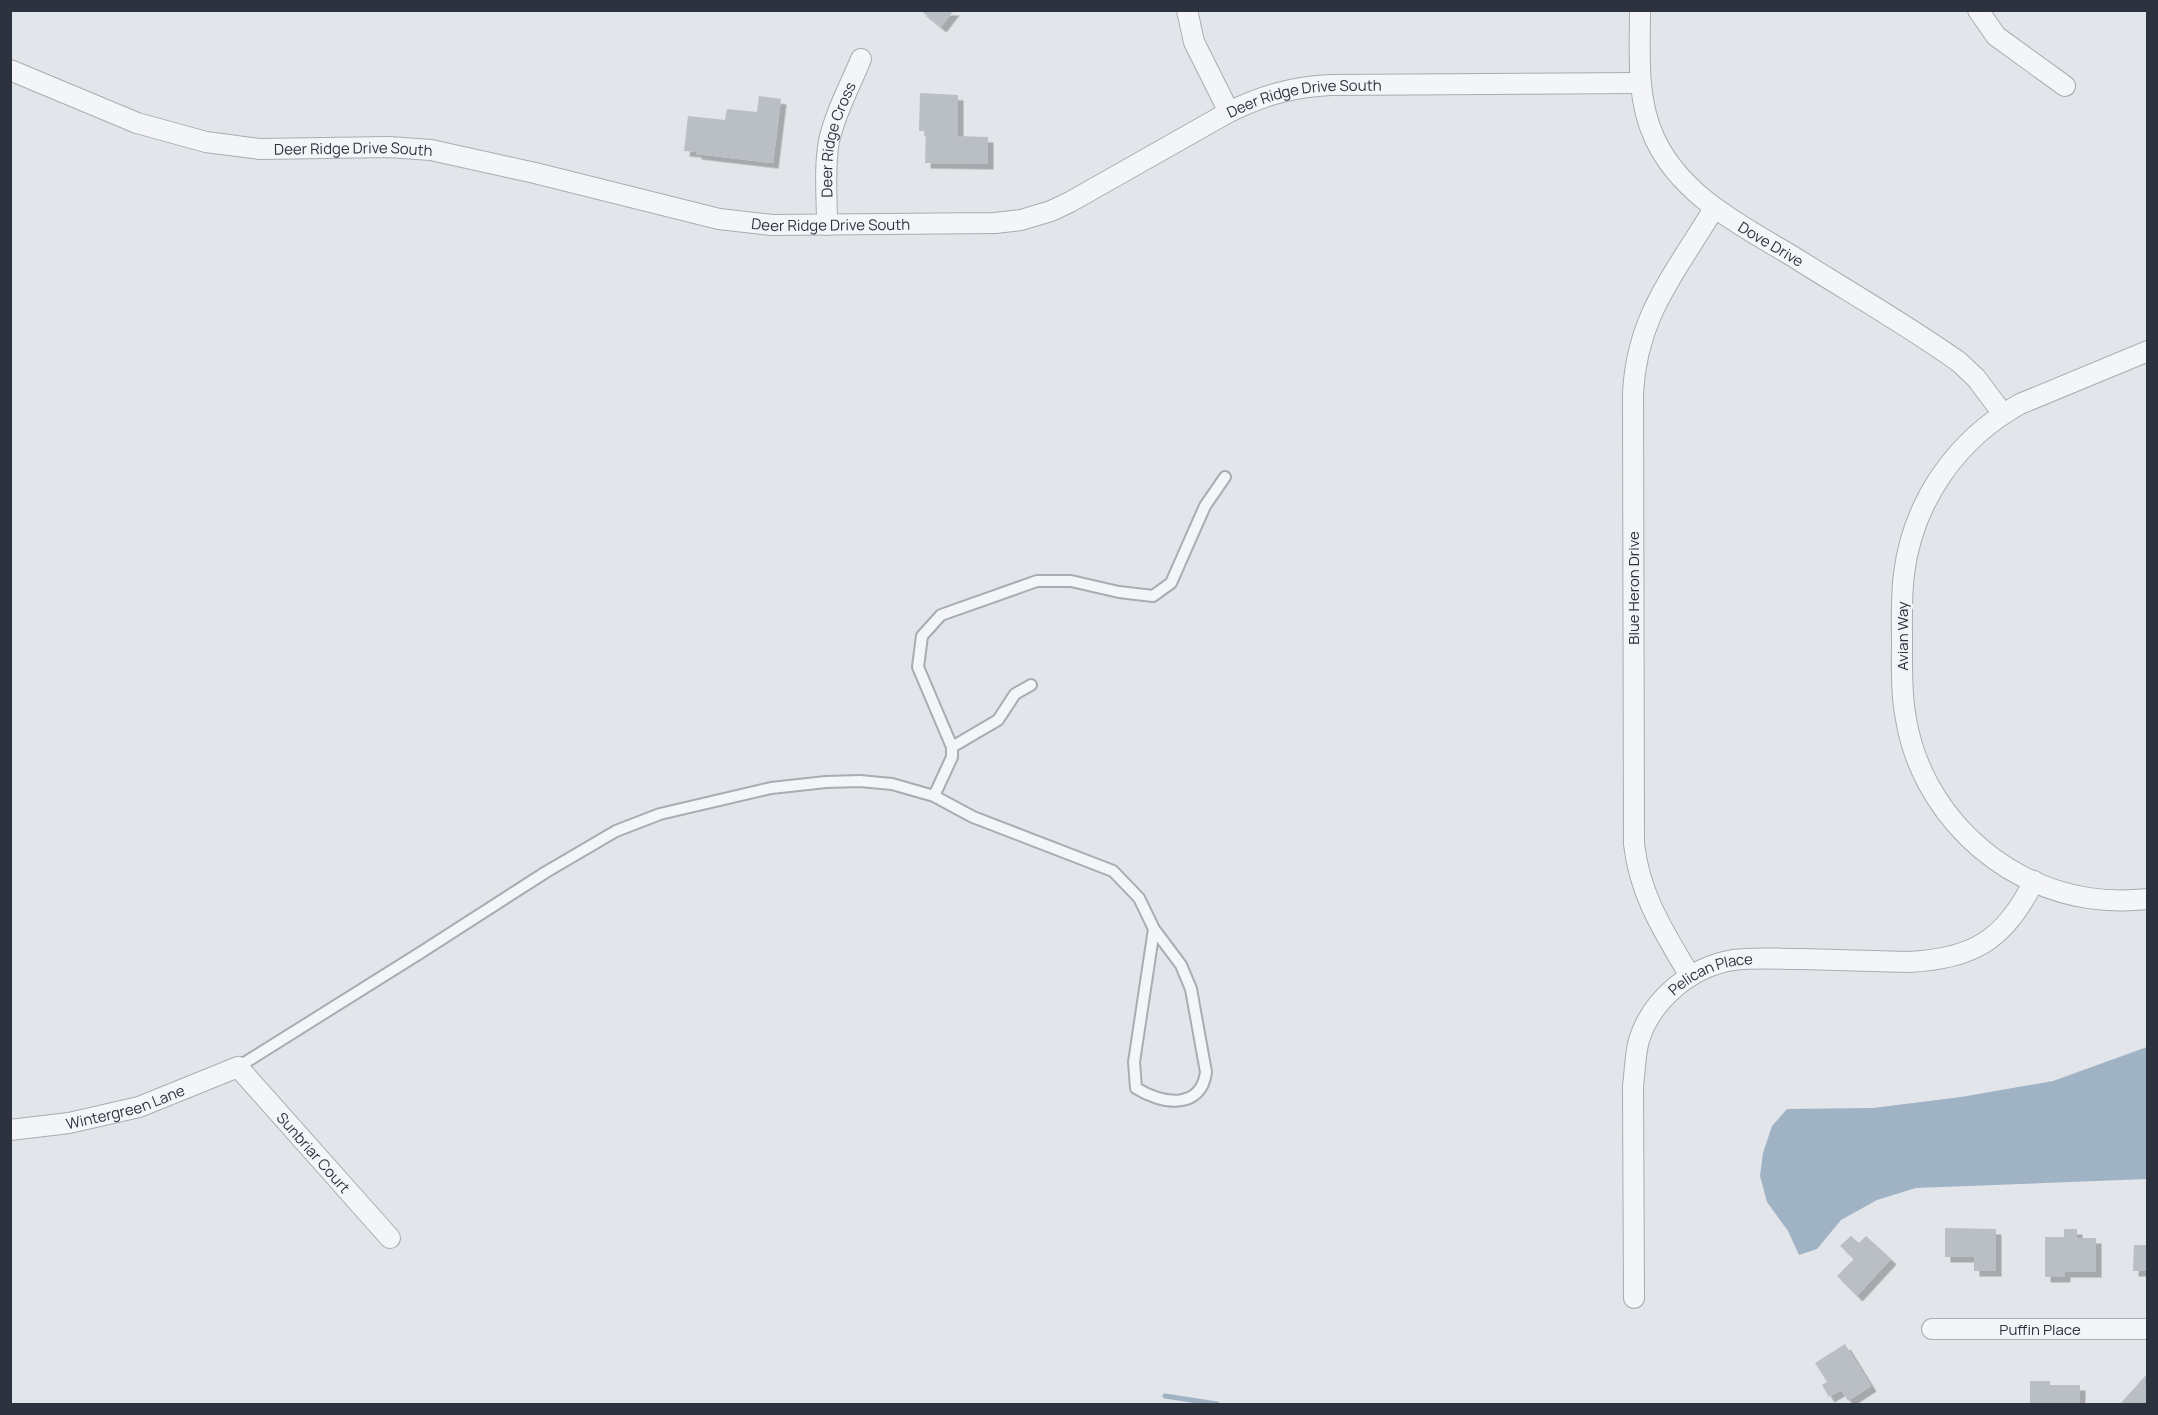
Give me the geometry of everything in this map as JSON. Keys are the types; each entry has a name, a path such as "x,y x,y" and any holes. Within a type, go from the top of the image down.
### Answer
{"street":[{"path":"1187,10 1194,42 1229,112"},
{"name":"Dove Drive","path":"1640,10 1640,83 1648,123 1665,158 1678,176 1714,208 1959,362 1976,378 2002,414"},
{"path":"1978,10 1996,36 2066,87"},
{"name":"Deer Ridge Cross","path":"827,225 826,173 829,142 840,108 861,59"},
{"name":"Deer Ridge Drive South","path":"10,70 144,126 215,144 260,149 389,147 431,150 524,170 719,219 763,225 994,223 1032,218 1070,202 1229,112 1274,93 1311,86 1640,83"},
{"name":"Blue Heron Drive","path":"1690,976 1647,900 1639,874 1634,844 1633,393 1636,358 1649,315 1714,208"},
{"name":"Avian Way","path":"2148,351 2035,397 2002,414 1976,435 1946,467 1929,494 1916,522 1908,550 1903,584 1904,702 1910,736 1927,782 1947,814 1980,849 2034,881 2066,893 2088,898 2148,900"},
{"name":"Pelican Place","path":"1634,1298 1636,1054 1642,1031 1658,1005 1690,976 1715,964 1747,959 1908,962 1955,956 1976,947 2005,928 2017,913 2034,881"},
{"name":"Wintergreen Lane","path":"10,1130 69,1123 139,1107 238,1066"},
{"name":"Sunbriar Court","path":"238,1066 390,1238"},
{"name":"Puffin Place","path":"1932,1329 2148,1329"}],"lane":[{"path":"934,796 952,757 952,747 918,667 922,636 941,615 1037,581 1071,581 1119,592 1153,596 1171,583 1204,506 1225,477"},
{"path":"952,747 998,720 1015,694 1031,685"},
{"path":"238,1066 546,872 616,831 660,814 713,800 794,785 837,782 881,783 916,790 934,796 973,817 1113,871 1139,898 1154,928 1180,965 1191,989 1206,1072 1205,1083 1200,1093 1181,1100 1149,1097 1136,1088 1134,1062 1154,928"}],"water":[{"path":"2147,1047 2147,1179 1916,1188 1877,1200 1841,1220 1817,1249 1799,1255 1788,1231 1767,1202 1760,1176 1763,1153 1772,1126 1787,1109 1873,1108 1961,1097 2053,1081"}],"building":[{"path":"920,10 954,10 941,27"},
{"path":"920,93 958,95 958,136 988,137 988,164 925,163 926,131 919,131"},
{"path":"759,96 781,99 773,163 684,151 688,116 725,120 727,109 757,112"},
{"path":"1945,1228 1996,1229 1996,1271 1974,1271 1974,1257 1945,1257"},
{"path":"2064,1229 2077,1229 2077,1238 2096,1238 2096,1272 2065,1272 2065,1277 2045,1277 2045,1237 2064,1237"},
{"path":"1851,1236 1859,1243 1866,1236 1891,1259 1857,1296 1837,1276 1854,1259 1840,1246"},
{"path":"2134,1245 2148,1245 2148,1271 2133,1271"},
{"path":"1845,1344 1871,1386 1848,1401 1841,1390 1829,1397 1822,1385 1827,1382 1815,1363"},
{"path":"2148,1373 2148,1404 2120,1404"},
{"path":"2030,1381 2050,1381 2050,1385 2080,1385 2080,1404 2030,1404"}],"waterway":[{"path":"1165,1396 1217,1404"}]}
